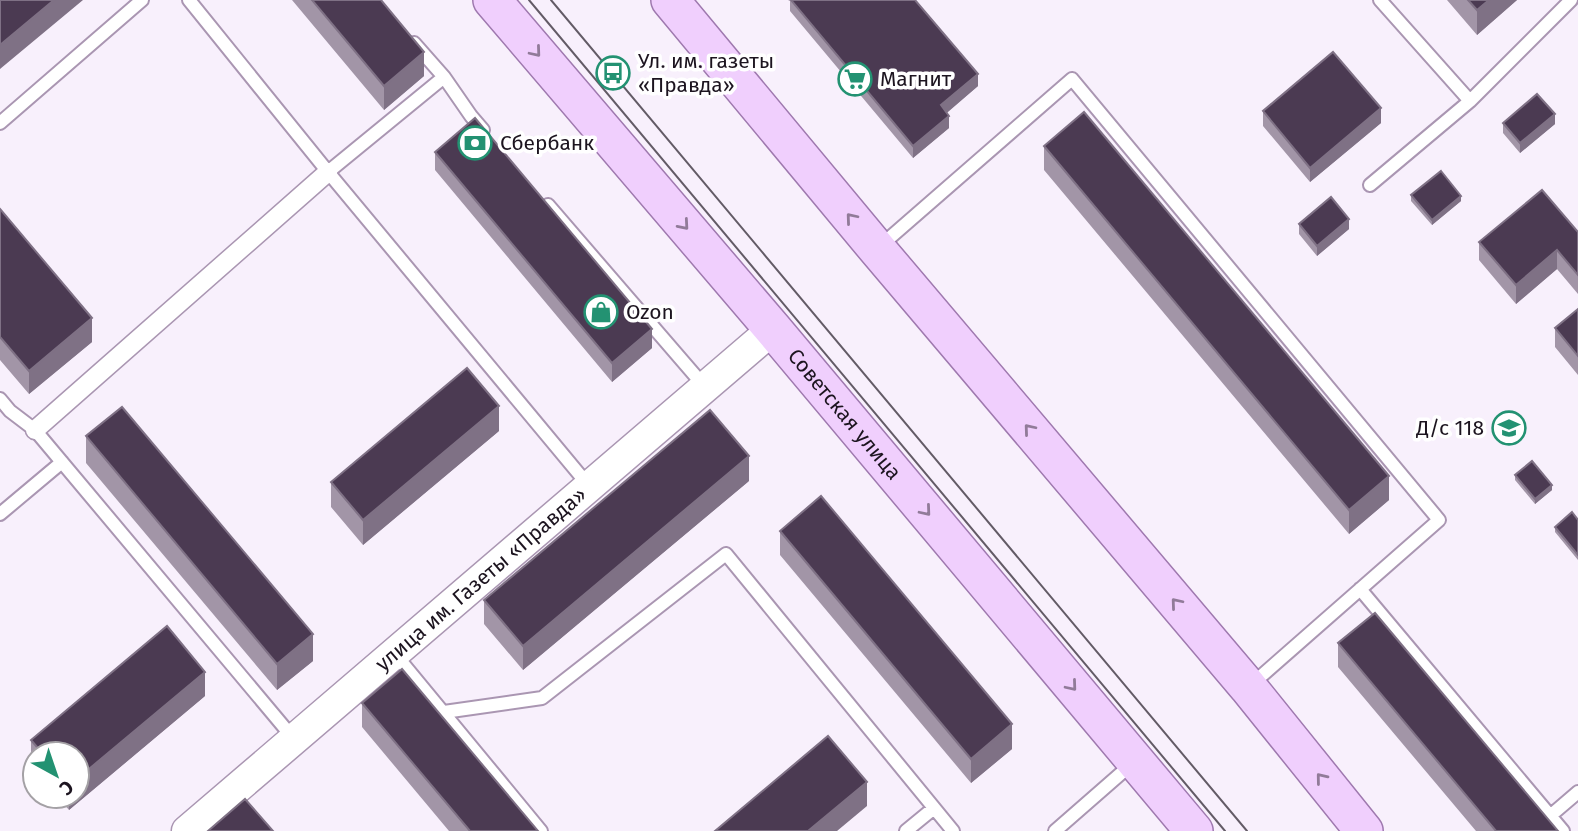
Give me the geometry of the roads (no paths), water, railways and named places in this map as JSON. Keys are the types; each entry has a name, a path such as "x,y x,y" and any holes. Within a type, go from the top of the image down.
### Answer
{"main road":[{"path":"670,0 1248,688 1364,831"},
{"name":"Советская улица","path":"498,2 1194,831"}],"street":[{"path":"35,430 328,172"},
{"name":"улица им. Газеты «Правда»","path":"187,831 773,329"}],"lane":[{"path":"0,123 142,0"},
{"path":"189,0 589,486"},
{"path":"1380,0 1470,101"},
{"path":"1370,185 1470,101 1571,0"},
{"path":"403,30 444,77 489,137"},
{"path":"328,172 444,77"},
{"path":"877,249 1072,79 1438,520 1248,688"},
{"path":"543,200 705,387"},
{"path":"0,399 10,411 35,430 294,739"},
{"path":"0,514 62,462"},
{"path":"444,712 541,698 726,554 953,831"},
{"path":"1360,589 1563,831"},
{"path":"395,653 541,831"},
{"path":"1055,831 1134,761"},
{"path":"1550,816 1578,792"},
{"path":"906,831 934,808"}],"tram line":[{"path":"529,0 1225,831"},
{"path":"551,0 1247,831"}],"place":[{"name":"Ул. им. газеты «Правда»","path":"613,73"},
{"name":"Магнит","path":"855,79"},
{"name":"Сбербанк","path":"475,143"},
{"name":"Ozon","path":"601,312"},
{"name":"Д/с 118","path":"1509,428"}]}
